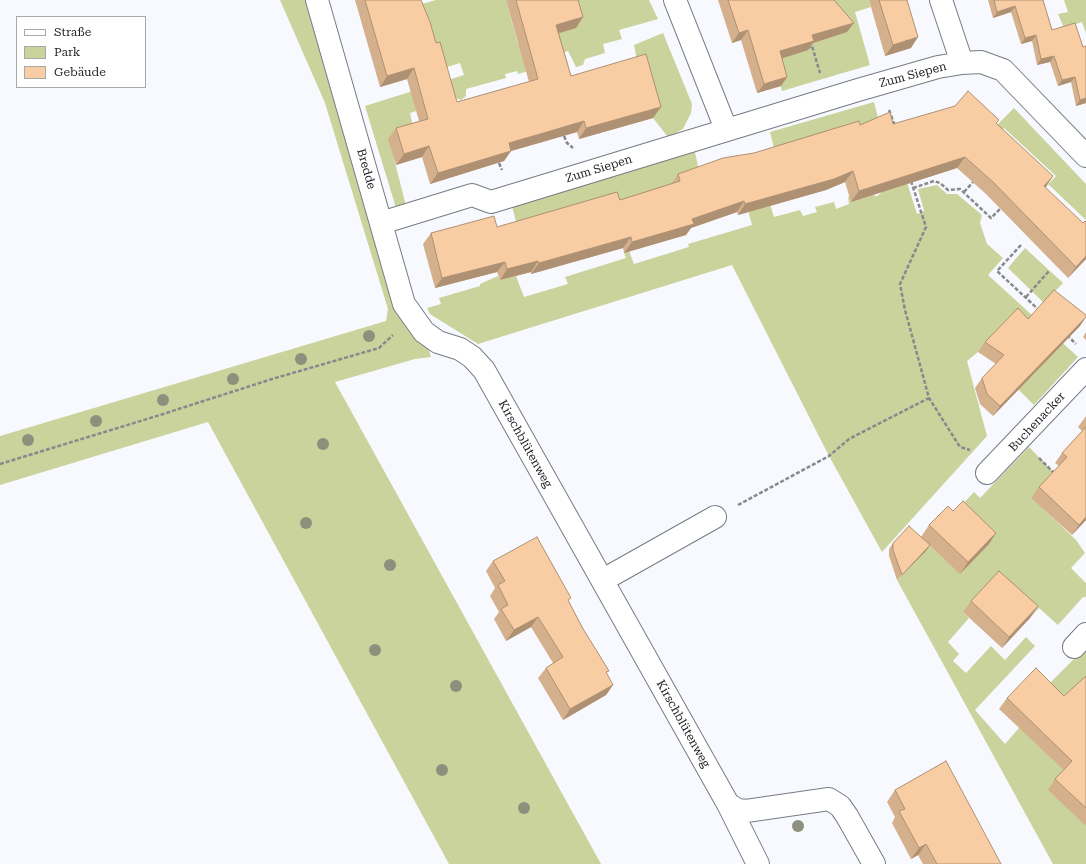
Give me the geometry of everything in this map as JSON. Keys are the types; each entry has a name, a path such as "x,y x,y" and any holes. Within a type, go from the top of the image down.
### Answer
{"street":[{"name":"Bredde","path":"317,0 404,304 418,324"},
{"path":"675,0 726,129"},
{"name":"Zum Siepen","path":"941,0 962,63"},
{"name":"Zum Siepen","path":"381,223 472,195 491,202 726,129 881,83 938,67 962,63 982,62 1003,70 1086,156"},
{"name":"Kirschblütenweg","path":"418,324 438,342 460,349 472,357 484,370 563,513 603,580 728,804 758,864"},
{"name":"Buchenacker","path":"995,466 1086,369"},
{"path":"603,580 715,517"},
{"path":"728,804 738,810 746,811 829,799 840,806 847,816 874,864"}],"path":[{"path":"807,48 812,46 827,99"},
{"path":"881,83 895,128"},
{"path":"911,180 926,227 900,284 905,310 929,398 960,446 995,466"},
{"path":"914,188 934,181 940,183 948,190 960,189 991,218 1001,208"},
{"path":"964,192 973,182"},
{"path":"1021,245 997,271 1042,313"},
{"path":"1026,297 1049,271"},
{"path":"0,464 272,379 379,348 418,324"},
{"path":"1064,333 1080,348"},
{"path":"715,517 829,456 849,439 929,398"}],"green space":[{"path":"280,0 317,0 431,357 415,359 335,382 601,864 449,864 208,422 0,485 0,436 386,321 388,309 325,103"},
{"path":"436,0 506,0 518,44 568,0 649,0 658,19 619,30 622,39 603,44 605,53 585,59 583,65 576,67 568,51 561,53 563,61 518,74 517,71 505,74 506,78 466,89 466,96 461,100 456,98 445,100 445,102 410,113 414,131 389,139 406,206 396,208 365,106 464,75 460,63 438,70 418,5"},
{"path":"746,0 869,0 871,7 855,12 870,65 782,91 765,32"},
{"path":"1064,0 1086,0 1086,33 1082,22 1064,28 1058,14 1068,12"},
{"path":"663,33 692,104 691,113 683,129 668,137 653,118 634,45"},
{"path":"874,102 880,125 776,156 770,132"},
{"path":"1014,108 1086,184 1086,220 1048,184 1056,176 1004,128 997,136 991,131"},
{"path":"891,132 917,214 924,211 918,189 937,185 947,194 957,194 982,215 980,223 987,244 1003,258 988,275 1078,357 1034,405 1018,389 1051,355 978,352 967,361 987,436 882,552 829,456 732,265 478,344 430,314 427,308 441,304 439,298 480,286 480,284 498,276 500,280 516,276 524,297 568,284 565,277 626,258 624,253 629,251 634,264 689,247 688,244 752,225 748,210 770,204 774,217 800,210 803,216 817,212 815,207 834,202 836,209 849,204 848,197 872,189 875,196 877,196 881,193 879,187"},
{"path":"695,152 700,176 673,192 518,229 512,206"},
{"path":"1025,248 1063,283 1044,303 1008,268"},
{"path":"1029,447 1054,473 1032,498 1076,540 1085,553 1071,568 1086,583 1086,597 1083,597 1058,625 1039,608 1030,618 963,612 969,618 948,642 959,654 953,661 966,673 991,646 1005,660 1026,637 1035,646 975,710 1005,744 1019,728 1041,692 1086,647 1086,864 1053,864 897,580 918,559 916,542 921,537 960,573 988,544 955,512 974,492 980,498"}],"building":[{"path":"365,0 421,0 430,22 436,43 440,42 457,102 538,79 516,0 578,0 583,17 556,25 571,76 646,54 661,107 586,128 584,121 509,143 511,151 438,173 429,146 404,154 396,128 428,119 414,68 387,76"},
{"path":"728,0 834,0 854,23 812,35 814,41 780,51 787,77 764,84 748,30 739,33"},
{"path":"879,0 907,0 918,37 893,45"},
{"path":"994,0 1043,0 1052,30 1075,23 1083,47 1086,46 1086,98 1080,100 1075,77 1062,80 1054,56 1041,59 1036,35 1025,38 1015,6 997,12"},
{"path":"968,91 999,120 996,123 1053,176 1044,186 1083,223 1085,221 1086,222 1086,256 1076,267 994,183 965,157 859,191 853,171 834,179 745,204 744,201 692,219 694,224 632,242 631,237 539,263 538,261 507,269 505,262 442,278 431,233 494,216 497,227 617,192 620,200 680,181 678,174 723,158 754,153 859,121 860,125 890,112 893,124 955,106"},
{"path":"1054,290 1086,315 1086,317 1000,406 987,394 982,378 1004,355 985,342 1018,308 1028,319"},
{"path":"1086,427 1086,517 1079,525 1039,487 1067,457 1062,453"},
{"path":"963,501 996,533 968,562 929,525 948,506 953,511"},
{"path":"909,526 930,545 902,575 893,550 893,543"},
{"path":"537,537 571,598 568,600 582,627 609,671 606,672 613,685 570,709 546,668 563,657 538,617 514,630 501,609 508,605 498,585 505,581 493,561"},
{"path":"999,571 1038,606 1009,637 971,601"},
{"path":"1036,668 1064,696 1086,676 1086,808 1055,779 1072,761 1007,698"},
{"path":"946,761 1001,864 937,864 926,844 919,848 899,811 905,809 895,790"}]}
